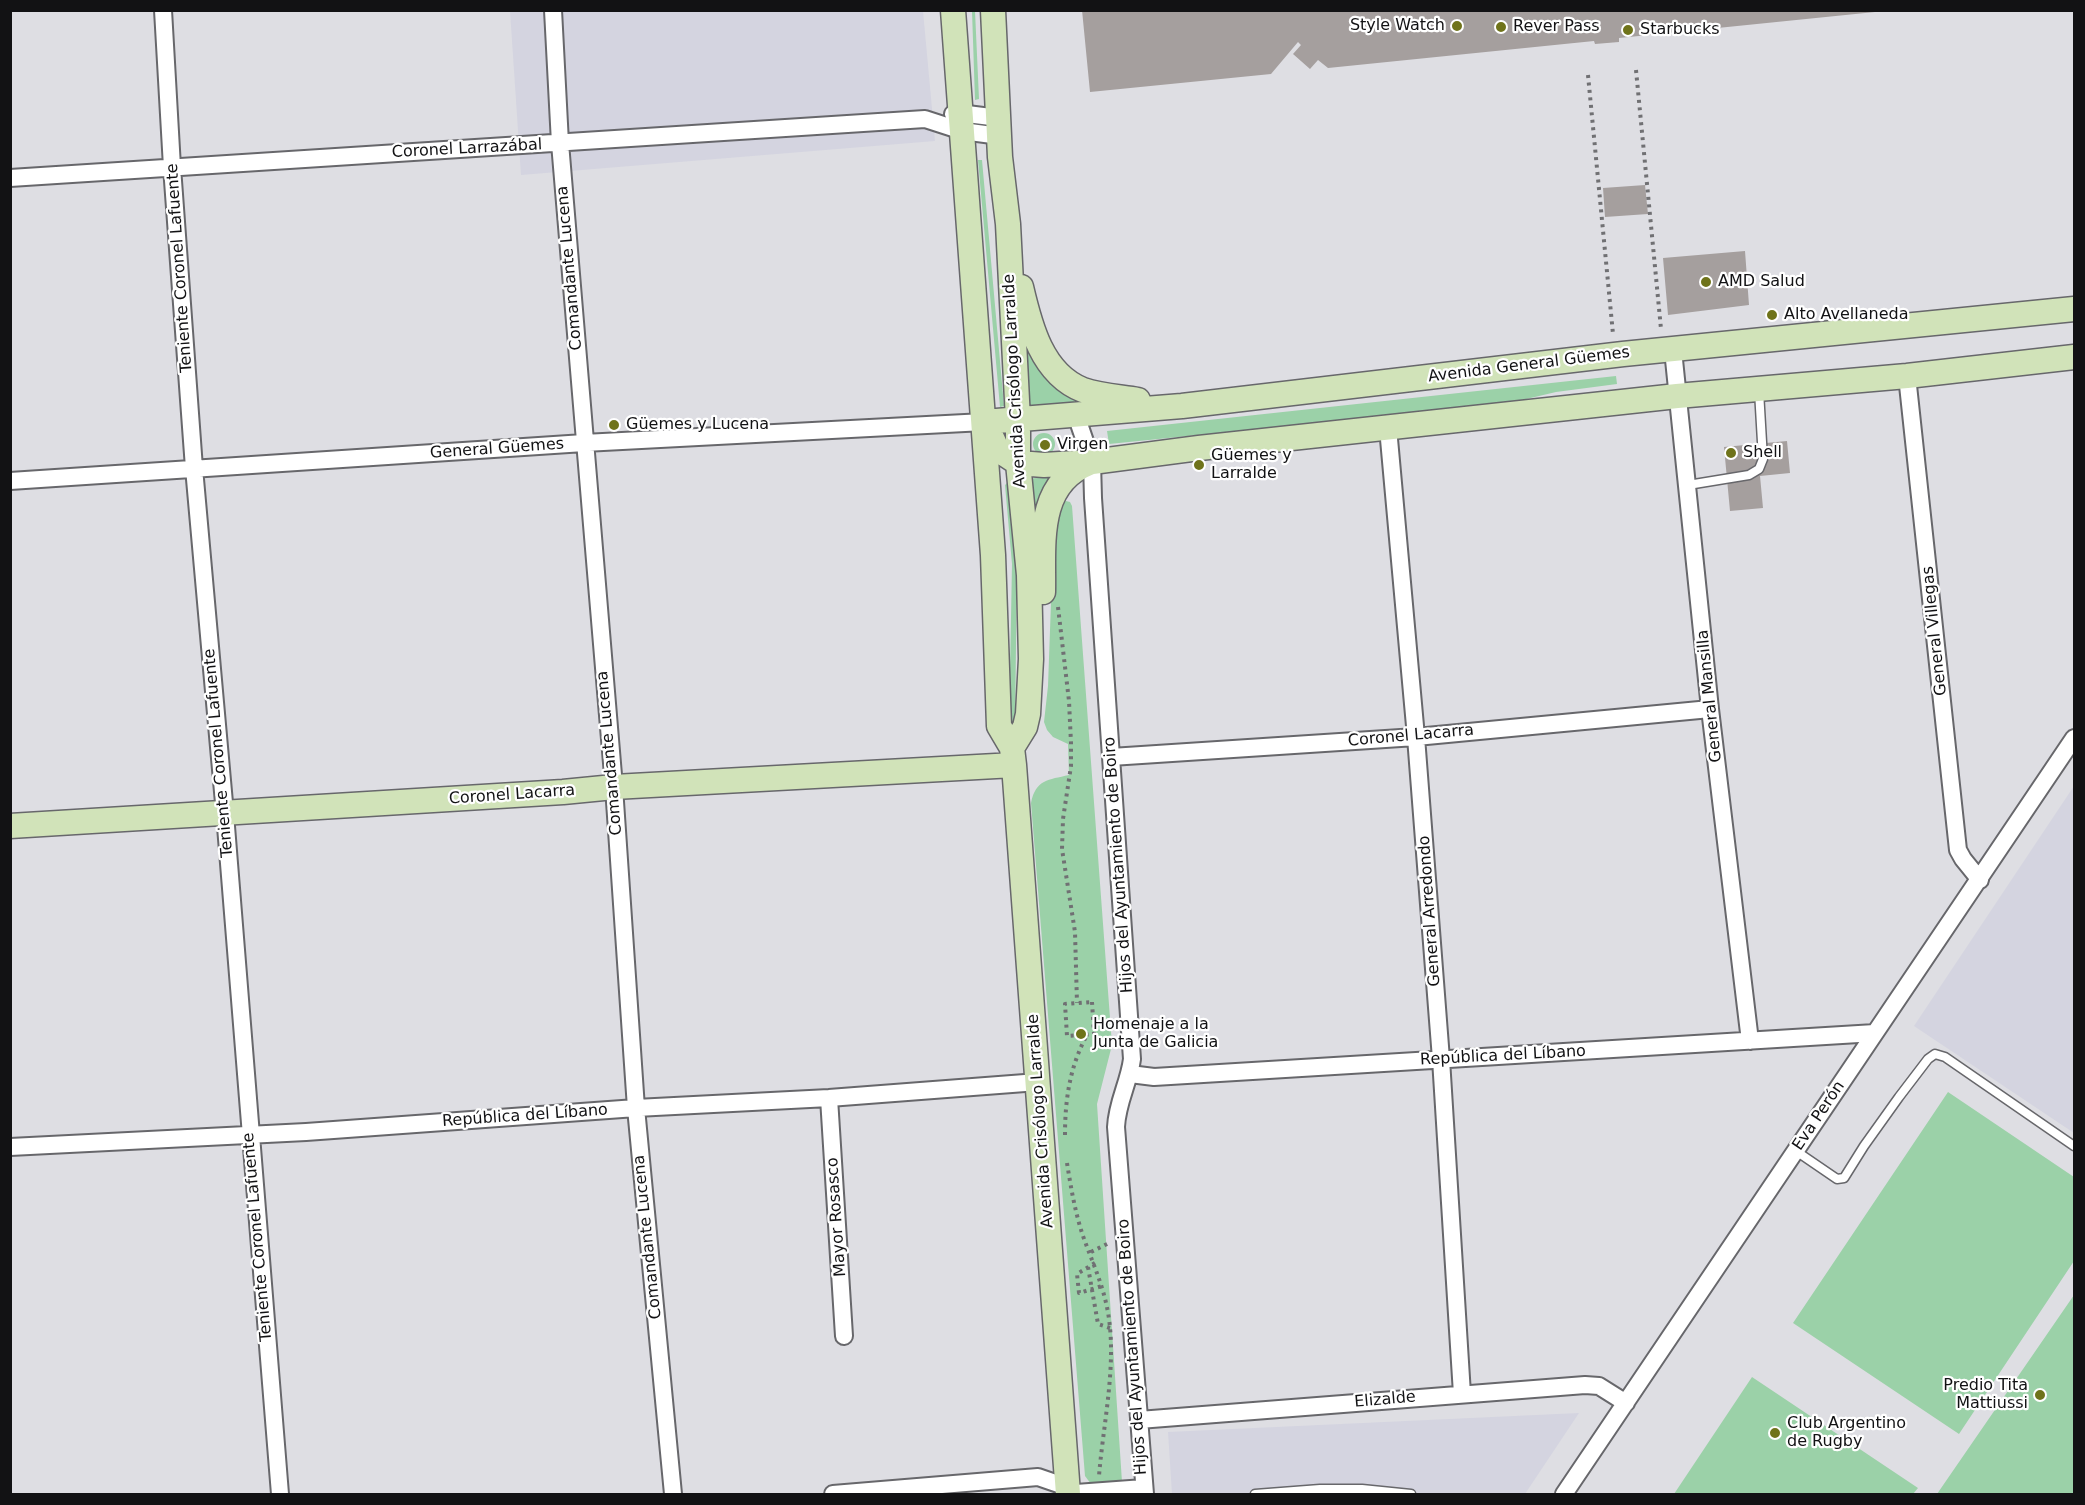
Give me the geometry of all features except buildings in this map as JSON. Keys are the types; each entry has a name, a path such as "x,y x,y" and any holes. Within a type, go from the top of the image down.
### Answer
{"main road":[{"name":"Avenida Crisólogo Larralde","path":"952,10 993,555 998,717 999,726 1013,757 1067,1491"},
{"name":"Avenida Crisólogo Larralde","path":"993,10 1000,157 1008,224 1018,463 1029,575 1031,659 1028,714 1013,757"},
{"path":"1008,224 1029,318 1051,367 1065,380 1098,394 1182,406"},
{"name":"Avenida General Güemes","path":"984,422 1182,406 1615,355 2074,309"},
{"path":"984,422 997,449 1018,463 1044,465 1092,462 1677,396 1908,376 2074,357"},
{"path":"1031,659 1043,616 1045,530 1050,502 1056,490 1073,471 1092,462"},
{"name":"Coronel Lacarra","path":"10,826 225,814 1013,757"}],"street":[{"name":"Teniente Coronel Lafuente","path":"163,10 194,468 225,814 280,1494"},
{"name":"Comandante Lucena","path":"553,10 560,143 614,787 636,1108 673,1494"},
{"name":"Coronel Larrazábal","path":"10,178 924,119 1000,127"},
{"name":"General Mansilla","path":"1668,350 1677,396 1688,485 1710,709 1750,1041"},
{"name":"General Villegas","path":"1908,376 1958,850 1980,880"},
{"name":"Hijos del Ayuntamiento de Boiro","path":"1076,415 1092,462 1132,1059 1130,1074 1120,1100 1116,1127 1144,1491"},
{"name":"General Güemes","path":"10,481 584,443 984,422"},
{"name":"General Arredondo","path":"1388,428 1416,737 1441,1059 1462,1394"},
{"name":"Coronel Lacarra","path":"1111,757 1416,737 1710,709"},
{"name":"Eva Perón","path":"1564,1494 2074,738"},
{"name":"República del Líbano","path":"1130,1074 1154,1077 1875,1032"},
{"name":"República del Líbano","path":"10,1147 829,1098 1038,1082"},
{"name":"Mayor Rosasco","path":"829,1098 844,1336"},
{"name":"Elizalde","path":"1138,1420 1585,1384 1599,1386 1626,1403"},
{"path":"834,1494 1038,1477 1076,1493 1144,1491"}],"lane":[{"path":"1688,485 1749,475 1759,469 1763,459 1759,388"},
{"path":"1796,1151 1837,1179 1844,1178 1899,1097 1928,1059 1935,1054 1945,1057 2074,1146"},
{"path":"1255,1494 1320,1489 1362,1489 1411,1494"}],"path":[{"path":"1636,70 1668,350"},
{"path":"1588,75 1615,355"},
{"path":"1056,598 1070,701 1071,766 1063,819 1062,849 1075,932 1077,1003"},
{"path":"1092,1002 1094,1034 1087,1035 1067,1036 1065,1004 1092,1002"},
{"path":"1065,1137 1065,1111 1070,1079 1076,1056 1087,1035"},
{"path":"1067,1155 1073,1200 1083,1236 1102,1286 1110,1328 1108,1389 1102,1431 1098,1491"},
{"path":"1095,1263 1077,1274 1079,1293 1102,1286"},
{"path":"1088,1267 1098,1324 1110,1328"}],"shaded area":[{"path":"510,11 923,11 935,141 521,175"},
{"path":"2074,786 2074,1133 1914,1026"},
{"path":"1579,1413 1525,1494 1172,1494 1168,1432"}],"green space":[{"path":"972,11 975,11 979,99 975,100"},
{"path":"978,160 982,160 1004,406 1000,407"},
{"path":"1019,297 1028,335 1092,401 1024,409"},
{"path":"1616,376 1617,384 1556,392 1505,404 1109,444 1107,431"},
{"path":"1044,433 1052,436 1055,444 1052,452 1044,455 1036,452 1033,444 1036,436"},
{"path":"1066,474 1037,532 1028,479"},
{"path":"1008,482 1017,564 1015,727 1009,725 1012,564 1005,485"},
{"path":"1066,501 1072,506 1112,1045 1097,1104 1122,1482 1091,1484 1085,1476 1031,803 1036,789 1044,782 1069,775 1068,744 1053,737 1044,722 1048,686 1054,519"},
{"path":"1948,1092 2074,1177 2074,1261 1959,1434 1793,1323"},
{"name":"Predio Tita Mattiussi","path":"2074,1295 2074,1494 1937,1494"},
{"name":"Club Argentino de Rugby","path":"1752,1377 1918,1488 1913,1494 1674,1494"}],"place":[{"name":"Style Watch","path":"1457,26"},
{"name":"Rever Pass","path":"1501,27"},
{"name":"Starbucks","path":"1628,30"},
{"name":"AMD Salud","path":"1706,282"},
{"name":"Alto Avellaneda","path":"1772,315"},
{"name":"Güemes y Lucena","path":"614,425"},
{"name":"Virgen","path":"1045,445"},
{"name":"Shell","path":"1731,453"},
{"name":"Güemes y Larralde","path":"1199,465"},
{"name":"Homenaje a la Junta de Galicia","path":"1081,1034"},
{"name":"Predio Tita Mattiussi","path":"2040,1395"},
{"name":"Club Argentino de Rugby","path":"1775,1433"}]}
